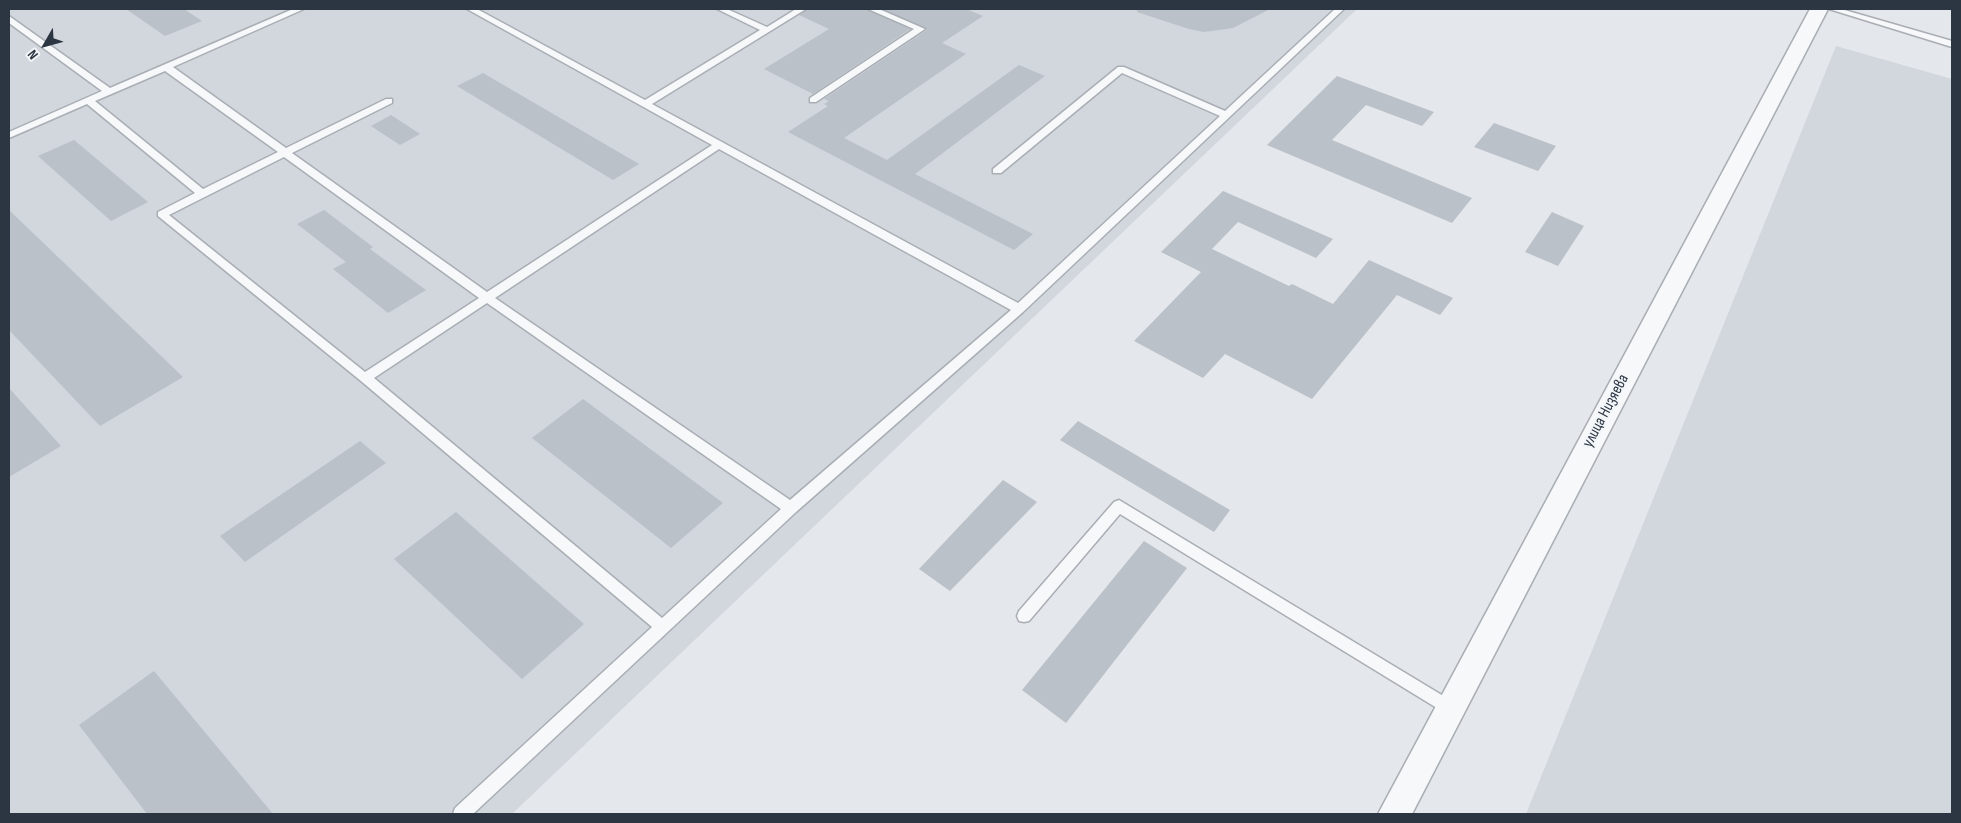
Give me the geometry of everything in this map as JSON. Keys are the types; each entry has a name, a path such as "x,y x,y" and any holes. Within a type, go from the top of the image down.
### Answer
{"street":[{"name":"улица Низяева","path":"1394,814 1819,9"}],"lane":[{"path":"9,135 300,9"},
{"path":"471,9 1019,309"},
{"path":"721,9 766,30"},
{"path":"646,104 802,9"},
{"path":"813,100 921,29 872,9"},
{"path":"461,814 790,508 1019,309 1340,9"},
{"path":"1833,9 1952,44"},
{"path":"9,19 109,92"},
{"path":"166,67 487,298 790,508"},
{"path":"997,171 1121,70 1227,114"},
{"path":"88,101 201,193"},
{"path":"389,101 162,214 365,378 662,627"},
{"path":"365,378 719,145"},
{"path":"1024,616 1119,506 1450,708"}],"shaded area":[{"path":"9,9 1357,9 512,814 9,814"},
{"path":"1836,46 1952,79 1952,814 1526,814"}],"building":[{"path":"126,9 184,9 202,21 165,36"},
{"path":"808,9 866,9 910,29 813,94 764,69 829,29 799,15"},
{"path":"883,9 966,9 983,16 942,43 966,54 844,138 887,160 1019,65 1045,76 915,174 1033,234 1014,250 788,132 828,106 824,104 829,101 824,99 927,30"},
{"path":"1138,9 1270,9 1233,28 1204,32 1137,12"},
{"path":"483,73 639,164 613,180 457,86"},
{"path":"1337,76 1434,112 1422,126 1366,105 1332,140 1472,198 1452,223 1267,145"},
{"path":"391,115 420,134 400,145 371,126"},
{"path":"1494,123 1556,146 1538,171 1474,147"},
{"path":"74,140 148,202 111,221 38,156"},
{"path":"1223,191 1333,239 1316,258 1238,222 1212,249 1289,286 1292,284 1333,304 1369,260 1453,298 1440,315 1397,295 1312,399 1225,354 1203,378 1134,341 1201,272 1161,252"},
{"path":"9,210 183,377 100,426 9,330"},
{"path":"324,210 373,247 370,249 426,290 388,313 333,269 346,262 297,224"},
{"path":"1552,212 1584,226 1558,266 1525,252"},
{"path":"9,388 61,446 9,477"},
{"path":"583,399 723,503 671,548 532,438"},
{"path":"1078,421 1230,510 1214,532 1060,440"},
{"path":"360,441 386,463 245,562 220,536"},
{"path":"1003,480 1037,502 950,591 919,569"},
{"path":"456,512 584,624 522,679 394,559"},
{"path":"1144,541 1187,568 1066,723 1022,690"},
{"path":"154,671 273,814 147,814 79,725"}]}
